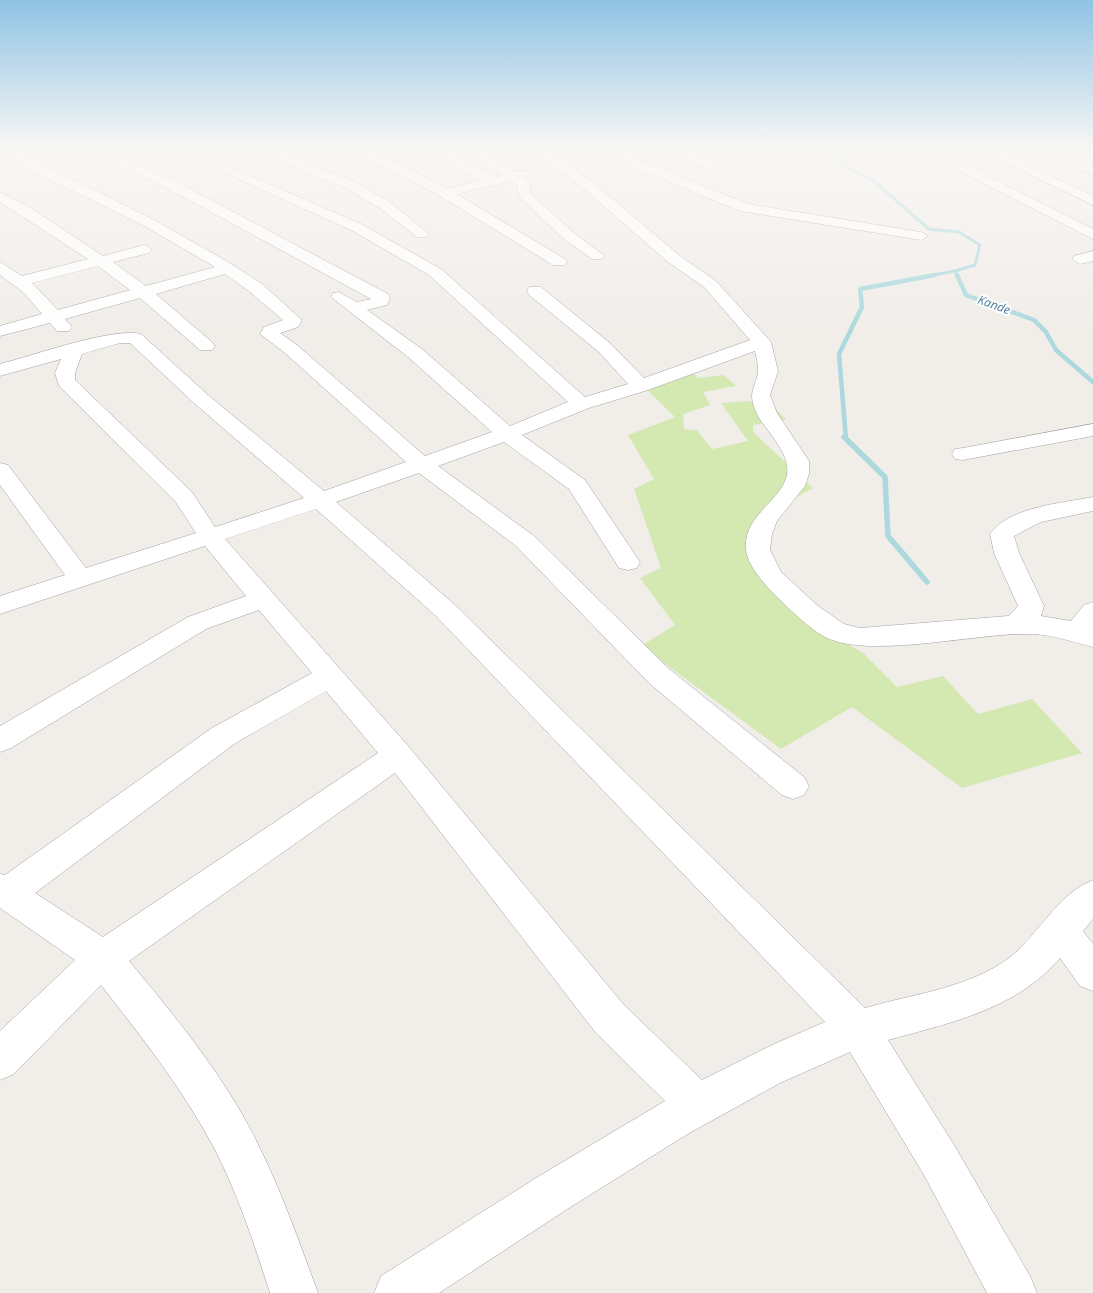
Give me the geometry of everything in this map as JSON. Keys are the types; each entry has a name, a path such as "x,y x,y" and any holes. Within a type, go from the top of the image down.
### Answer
{"street":[{"path":"28,211 102,260 182,323 206,346"},
{"path":"125,211 151,224 227,269 256,288 292,318 292,323 270,330 269,334 291,349 420,464 525,541 659,676 793,786"},
{"path":"222,211 382,298 380,301 346,303 415,353 507,434 577,485 628,562"},
{"path":"320,211 356,227 435,272 582,404"},
{"path":"393,211 422,234"},
{"path":"475,211 559,262"},
{"path":"543,211 569,236 597,256"},
{"path":"618,211 674,258 710,284 762,342 768,371 760,395 766,413 798,461 798,474 794,486 766,519 760,534 758,550 771,576 809,612 836,631 860,637 1016,624 1088,626"},
{"path":"766,211 921,236"},
{"path":"1047,211 1093,235"},
{"path":"20,281 144,250"},
{"path":"0,267 30,288 62,327 75,348"},
{"path":"0,331 52,315 227,269"},
{"path":"535,290 605,348 641,386"},
{"path":"0,370 75,348 118,338 135,338 201,399 321,500 444,610 859,1029 938,1160 1013,1293"},
{"path":"0,605 80,578 211,538 507,434 582,404 641,386 691,366 762,342"},
{"path":"75,348 65,373 66,382 184,497 211,538 398,755 610,1019 697,1104"},
{"path":"963,454 1093,430"},
{"path":"0,470 80,578"},
{"path":"1016,624 1031,611 1031,606 1003,549 1002,534 1010,525 1093,504"},
{"path":"0,740 197,623 263,599"},
{"path":"294,1293 269,1221 227,1130 172,1044 103,958 3,892 223,736 330,676"},
{"path":"0,1060 30,1028 103,958 398,755"},
{"path":"398,1293 496,1226 697,1104 789,1057 859,1029 928,1012 973,996 1014,976 1061,931 1093,896"},
{"path":"1061,931 1093,973"}],"green space":[{"path":"690,368 697,378 724,375 736,386 703,392 710,405 683,414 684,429 697,430 712,449 748,441 721,403 768,400 786,420 753,425 753,432 813,488 759,518 794,612 863,653 897,687 943,676 978,714 1032,699 1082,753 962,788 852,707 781,749 641,646 675,625 640,578 661,568 634,489 654,479 628,435 675,417 644,387"}],"waterway":[{"name":"Kande","path":"909,211 929,229 959,232 980,245 975,265 955,271"},
{"path":"928,276 955,271"},
{"name":"Kande","path":"955,271 957,276"},
{"path":"846,439 839,354 862,307 860,289 935,275"},
{"name":"Kande","path":"957,275 966,295 1034,320 1046,332 1056,350 1093,382"},
{"path":"846,439 885,477 888,536 927,582"}]}
